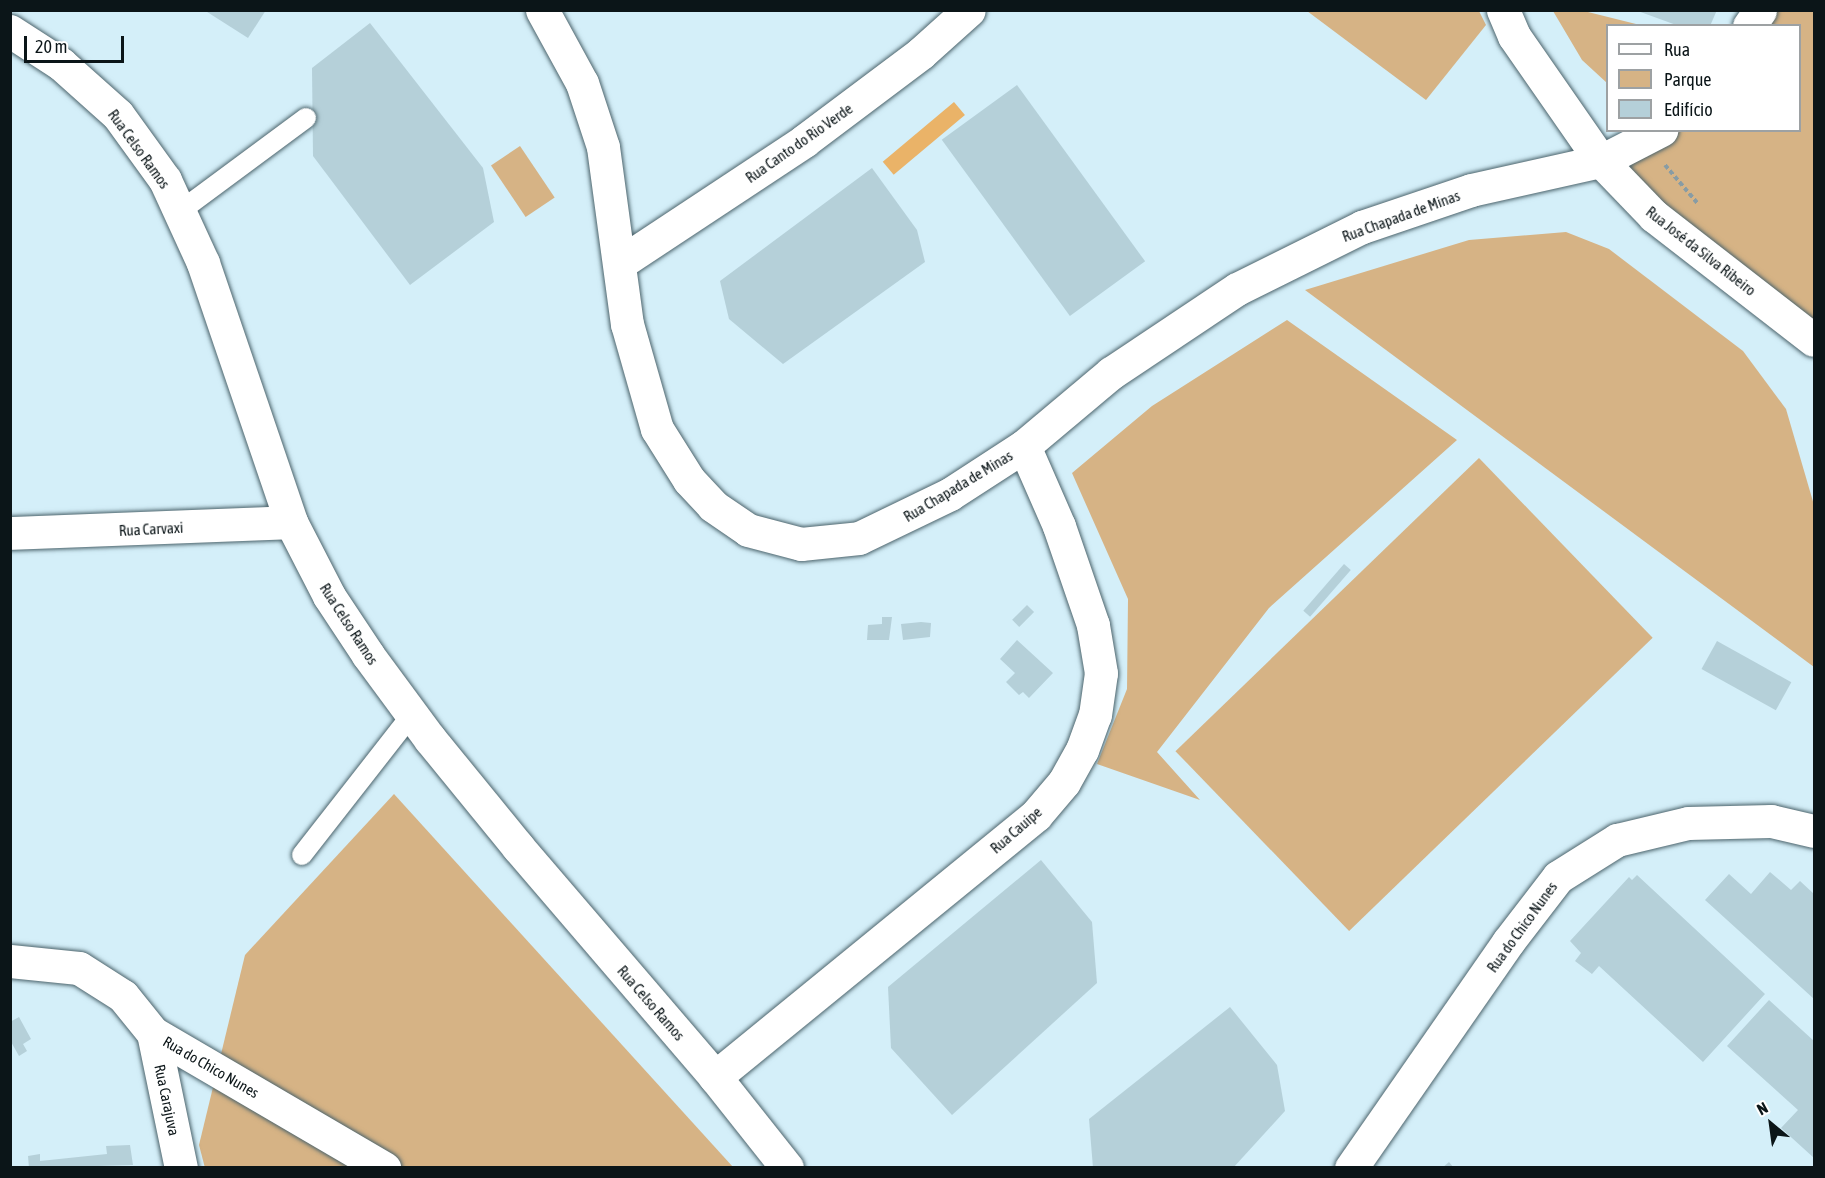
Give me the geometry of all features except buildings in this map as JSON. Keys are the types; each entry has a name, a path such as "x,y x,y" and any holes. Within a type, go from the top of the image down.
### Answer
{"street":[{"name":"Rua Chapada de Minas","path":"542,10 582,83 603,147 627,324 657,429 689,480 713,506 748,530 801,544 859,538 950,494 1024,446 1111,373 1238,290 1362,227 1471,190 1601,161 1656,132"},
{"name":"Rua Canto do Rio Verde","path":"620,263 804,141 921,53 969,10"},
{"name":"Rua José da Silva Ribeiro","path":"1503,10 1514,36 1601,161 1654,216 1812,345"},
{"path":"1750,24 1760,10"},
{"name":"Rua Celso Ramos","path":"10,32 61,64 118,115 165,180 203,263 291,522 329,596 412,714 518,847 715,1077 787,1167"},
{"name":"Rua Cauipe","path":"715,1077 1036,815 1064,782 1082,750 1095,715 1101,673 1093,625 1059,526 1024,446"},
{"name":"Rua Carvaxi","path":"10,533 291,522"},
{"name":"Rua do Chico Nunes","path":"1351,1167 1508,942 1558,877 1617,840 1688,823 1771,821 1815,831"},
{"name":"Rua do Chico Nunes","path":"10,961 80,968 123,996 153,1033 384,1167"},
{"name":"Rua Carajuva","path":"153,1033 181,1167"}],"lane":[{"path":"179,212 306,118"},
{"path":"302,855 412,714"}],"green space":[{"path":"1307,11 1479,11 1486,25 1426,100"},
{"path":"1553,11 1584,11 1636,24 1606,24 1606,82 1582,60"},
{"path":"1776,11 1814,11 1814,341 1601,161 1659,132 1801,132 1801,24 1765,24"},
{"path":"520,146 555,197 526,217 491,166"},
{"path":"1566,232 1609,249 1743,351 1786,409 1814,505 1814,667 1305,290 1469,240"},
{"path":"1287,320 1457,440 1269,608 1157,752 1200,800 1097,764 1127,689 1128,599 1072,473 1152,406"},
{"path":"1479,458 1653,638 1349,931 1175,751"},
{"path":"394,794 733,1167 205,1168 199,1145 245,955"}],"shaded area":[{"path":"954,102 965,115 894,175 883,162"}]}
